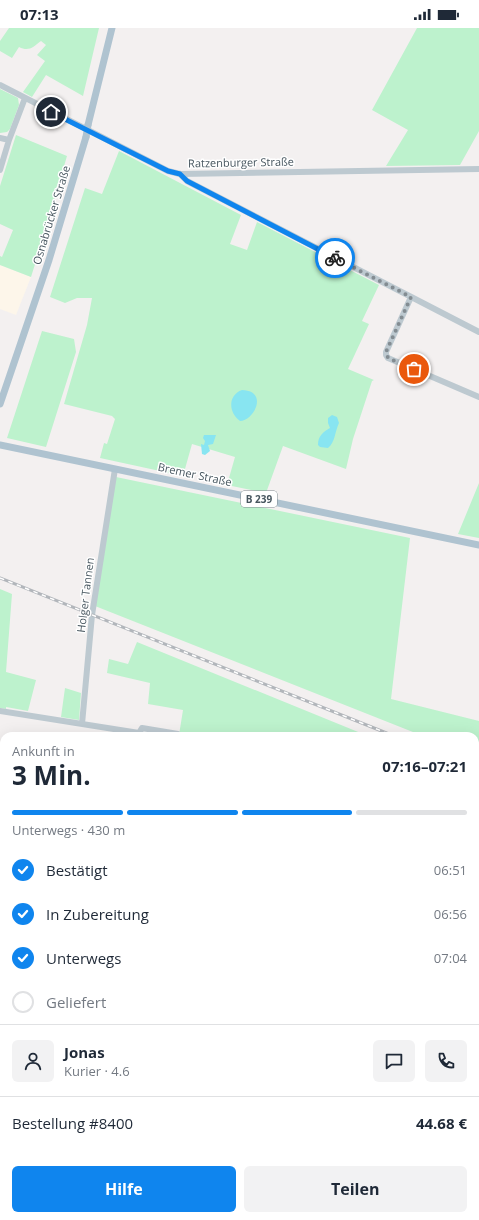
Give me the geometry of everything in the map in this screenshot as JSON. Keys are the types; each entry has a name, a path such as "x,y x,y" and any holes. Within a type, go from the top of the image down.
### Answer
{"main road":[{"name":"Osnabrücker Straße","path":"0,404 49,260 86,136 112,28"},
{"name":"Bremer Straße","path":"0,445 479,545"}],"street":[{"name":"Ratzenburger Straße","path":"0,85 168,171 180,174 479,169"},
{"path":"0,170 9,140 25,98"},
{"path":"0,138 9,140"},
{"path":"180,174 187,181 479,332"},
{"path":"411,297 386,352 388,358 479,397"},
{"name":"Holger Tannen","path":"82,724 92,615 115,469"},
{"path":"0,711 123,732"},
{"path":"140,732 142,728 166,732"}],"shaded area":[{"path":"0,265 31,277 16,315 0,309"}],"green space":[{"path":"9,28 99,28 83,96 46,75 32,97 23,92 45,61 37,55 46,45 41,41 28,49 19,47 12,58 0,51 0,41"},
{"path":"417,28 479,28 479,131 460,165 386,166 408,130 372,110"},
{"path":"0,89 18,98 19,105 10,129 7,132 0,133"},
{"path":"16,135 67,156 31,277 0,265 0,256 2,257 13,230 0,224 0,186"},
{"path":"119,151 241,215 230,244 247,250 257,222 379,285 362,321 369,324 348,369 374,380 372,381 353,439 346,469 283,446 266,493 227,485 235,457 192,444 183,476 100,458 104,443 107,444 115,419 112,416 64,404 87,325 92,298 77,298 65,303 50,297 85,188 102,194"},
{"path":"42,331 74,339 76,352 46,447 7,438"},
{"path":"116,477 410,538 391,699 479,721 479,732 413,732 95,606"},
{"path":"479,483 479,538 458,534"},
{"path":"0,589 12,594 6,672 36,680 28,711 6,707 6,709 0,708"},
{"path":"137,642 358,732 179,732 183,710 148,704 150,683 107,673 109,659 128,664"},
{"path":"65,688 81,693 79,720 61,717"}],"water":[{"path":"242,390 255,395 257,400 254,411 250,416 245,420 240,421 233,413 231,404 237,392"},
{"path":"332,415 337,417 339,423 334,440 328,448 320,447 318,445 319,439 323,433 330,428 328,418"},
{"path":"204,435 216,435 213,444 208,445 210,451 205,455 202,454 201,444 204,445"}],"railway":[{"path":"0,578 384,732"}],"way so far":[{"path":"335,258 411,297 386,355 388,358 414,369"}],"route":[{"path":"51,112 168,171 180,174 187,181 335,258"}]}
